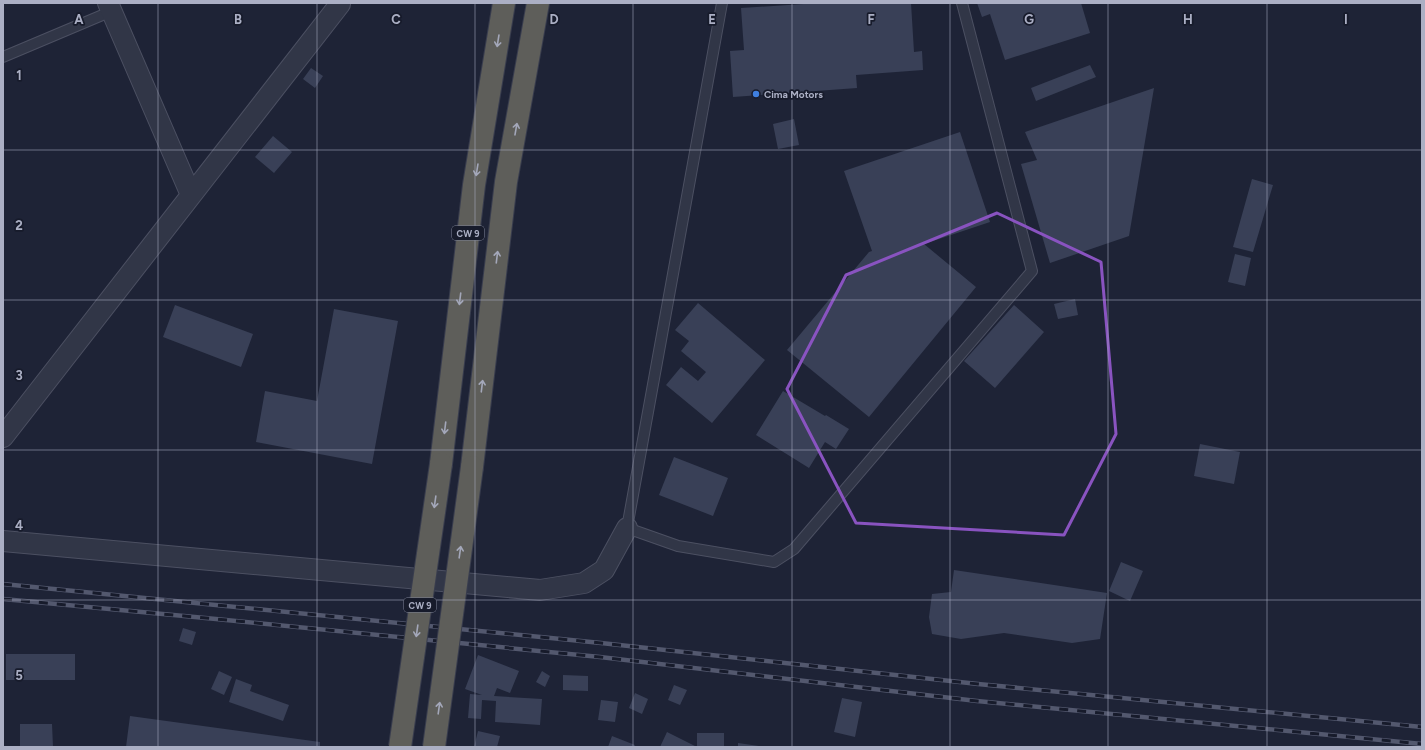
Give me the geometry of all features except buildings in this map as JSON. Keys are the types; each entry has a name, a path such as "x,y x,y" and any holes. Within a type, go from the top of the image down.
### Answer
{"highway":[{"name":"CW 9","path":"400,747 441,464 474,186 504,3"},
{"path":"434,747 472,467 506,182 538,3"}],"street":[{"path":"3,436 340,4"},
{"path":"110,7 191,195"},
{"path":"3,541 540,590 584,583 604,570 627,528"}],"lane":[{"path":"722,3 627,528 678,546 774,562 794,549 1032,271 962,3"},
{"path":"3,57 110,7"}],"highlighted area":[{"path":"997,213 1101,262 1116,434 1064,535 856,523 787,389 846,275"}],"railway":[{"path":"3,584 601,643 978,684 1422,727"},
{"path":"3,599 600,657 977,701 1422,744"}],"place":[{"name":"Cima Motors","path":"756,94"}]}
